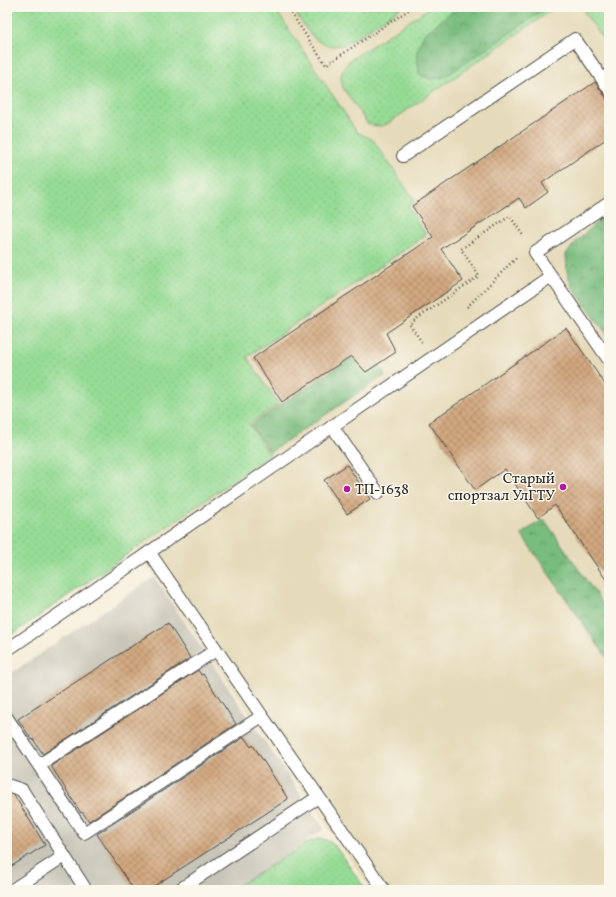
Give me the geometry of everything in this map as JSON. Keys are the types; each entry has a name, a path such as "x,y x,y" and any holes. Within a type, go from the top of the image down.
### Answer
{"lane":[{"path":"403,156 575,39 609,89"},
{"path":"609,203 535,253 609,360"},
{"path":"7,650 551,276"},
{"path":"332,426 378,493"},
{"path":"149,552 384,890"},
{"path":"39,765 216,650"},
{"path":"7,718 84,832 262,716"},
{"path":"7,785 22,790 86,890"},
{"path":"179,890 318,797"},
{"path":"12,890 64,856"}],"path":[{"path":"287,7 326,65 413,7"},
{"path":"432,358 409,324 480,276 461,249 510,216 535,253"}],"shaded area":[{"path":"7,7 609,7 609,890 371,890 120,525"},
{"path":"154,577 324,829 235,890 7,890 7,676"}],"green space":[{"path":"7,7 274,7 357,132 373,140 415,201 408,207 426,235 247,357 279,404 249,424 270,455 7,638"},
{"path":"292,7 402,7 348,43 337,46 320,42 314,37 302,23"},
{"path":"431,7 556,7 387,124 377,126 367,123 343,88 341,76 344,68 350,60"},
{"path":"458,7 548,7 442,78 429,79 419,74 417,51 424,34"},
{"path":"581,7 609,7 609,48"},
{"path":"609,215 609,337 572,287 567,272 566,254 597,222"},
{"path":"367,347 385,375 270,452 251,425"},
{"path":"544,519 609,613 609,661 521,534"},
{"path":"317,839 327,840 335,846 366,890 231,890 309,842"}],"building":[{"path":"595,82 609,102 609,137 542,183 548,192 526,208 519,198 441,249 463,281 386,333 396,352 366,372 351,356 282,402 253,358 433,237 412,206"},
{"path":"566,328 609,390 609,584 555,505 538,518 505,469 475,490 429,423"},
{"name":"ТП-1638","path":"347,465 370,499 347,514 324,480"},
{"path":"168,623 190,658 43,754 18,719"},
{"path":"198,670 201,675 203,674 236,724 89,821 82,812 81,813 51,766"},
{"path":"244,737 251,747 253,745 288,799 148,890 134,890 97,834"},
{"path":"7,793 14,795 45,845 7,869"}],"place":[{"name":"Старый спортзал УлГТУ","path":"563,487"},
{"name":"ТП-1638","path":"347,489"}]}
